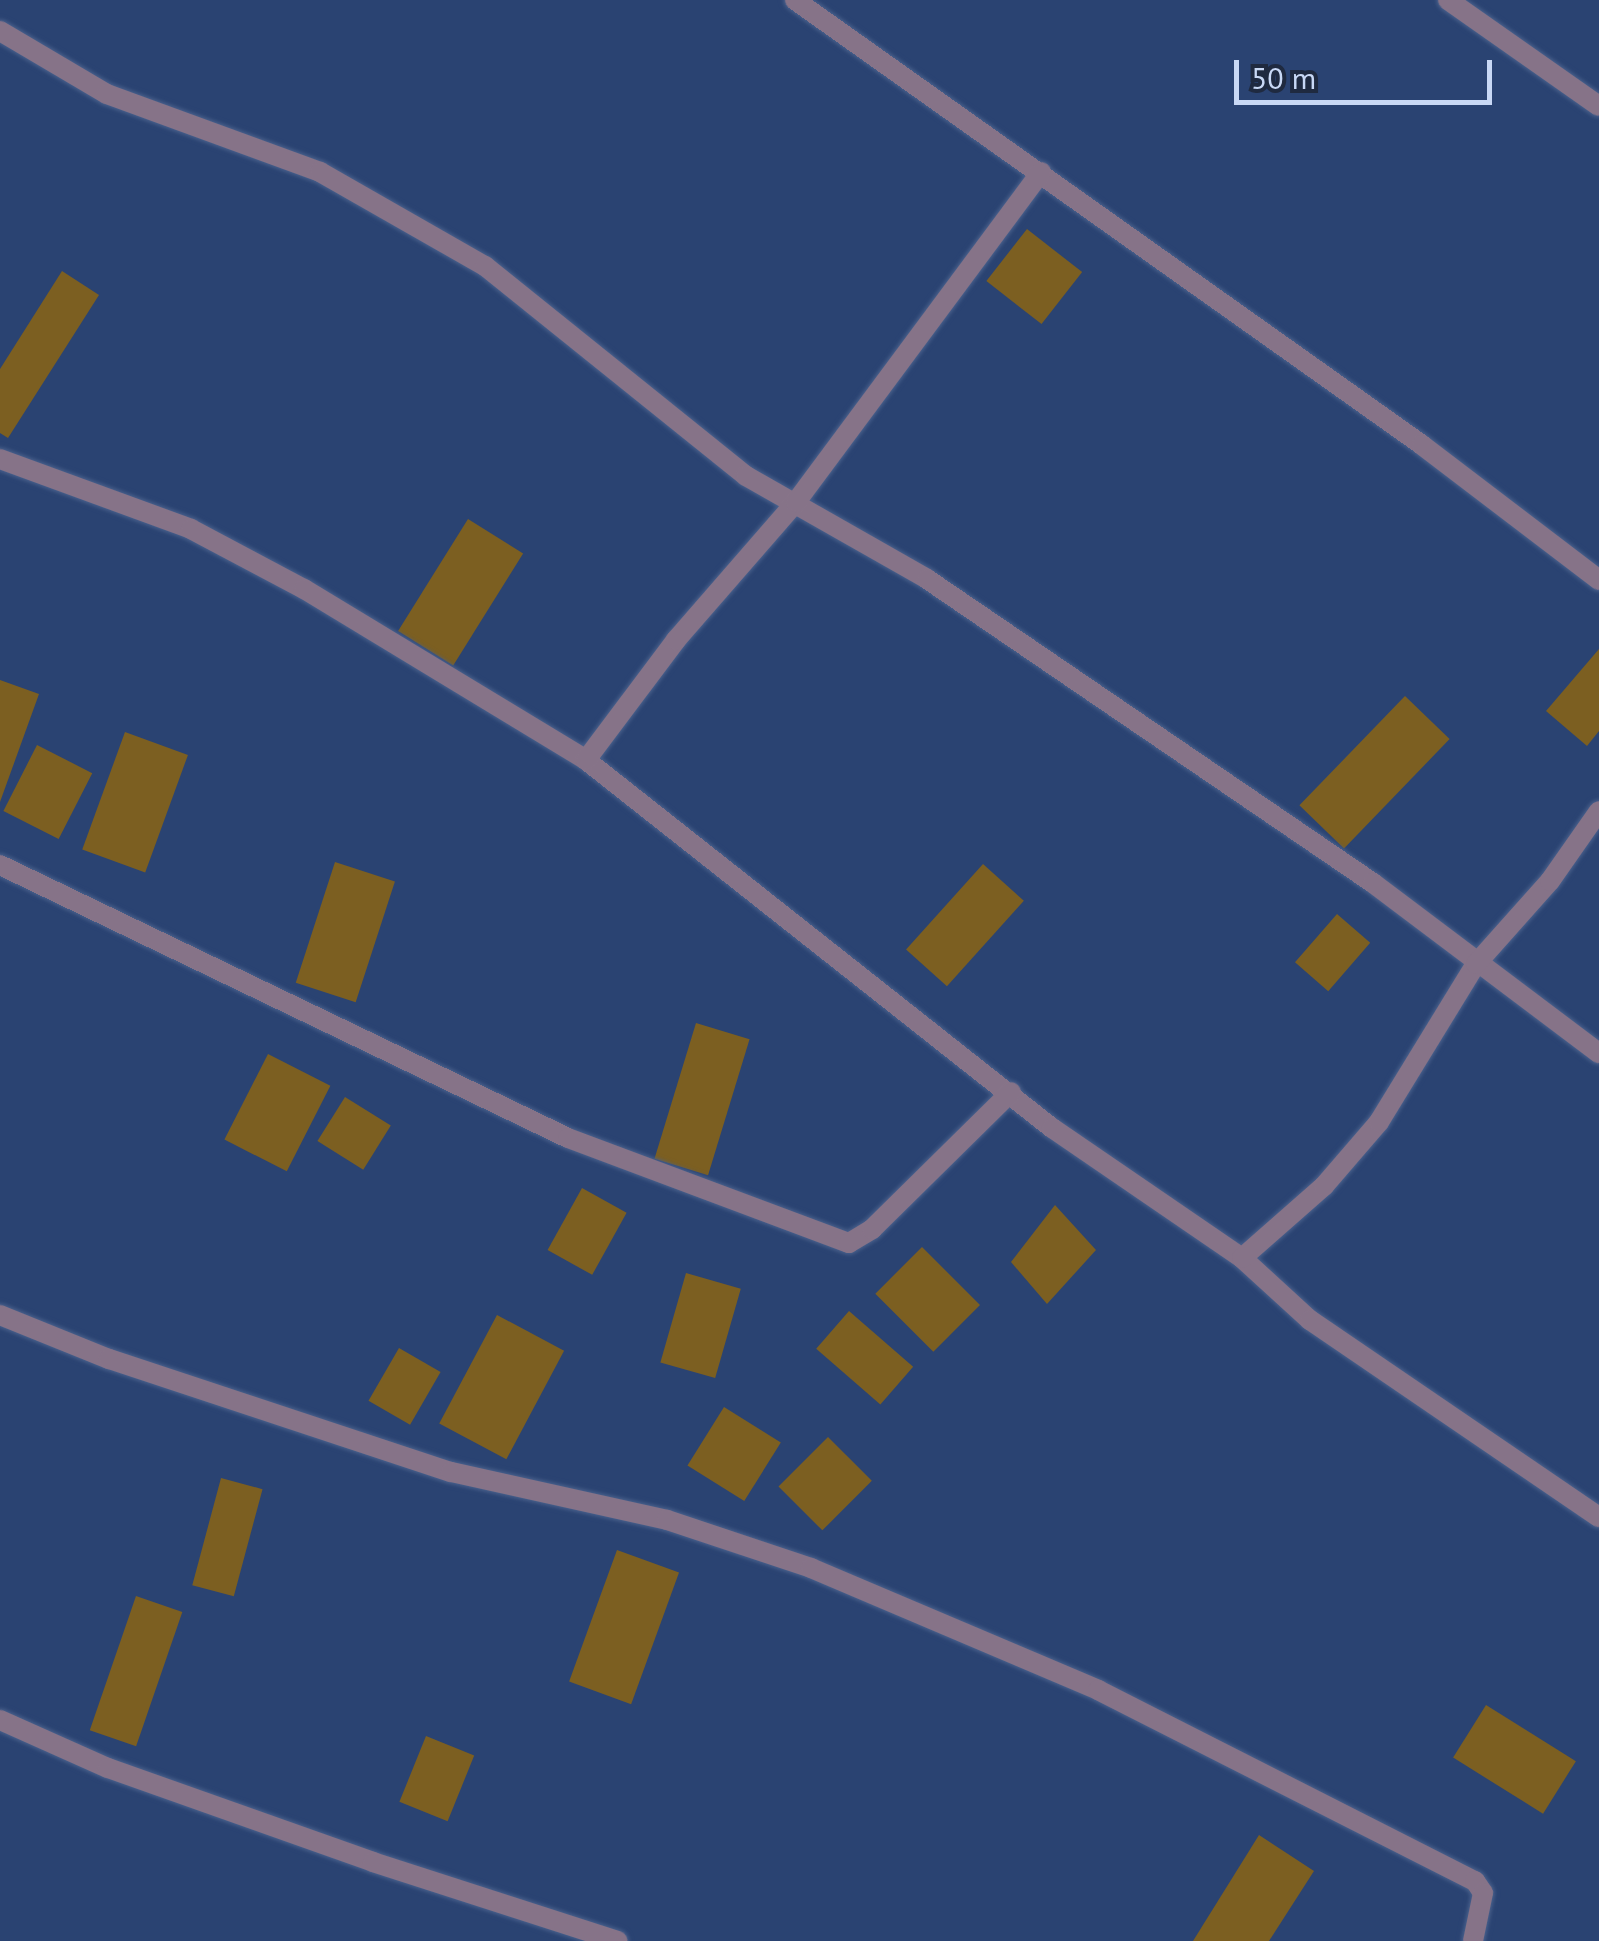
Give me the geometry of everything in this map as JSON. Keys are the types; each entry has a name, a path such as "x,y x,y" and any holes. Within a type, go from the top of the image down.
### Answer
{"street":[{"path":"795,0 1040,172 1599,580"},
{"path":"1448,0 1599,106"},
{"path":"0,31 107,94 320,172 406,217 485,266 746,476 927,578 1373,883 1599,1053"},
{"path":"586,760 676,640 796,502 1040,172"},
{"path":"0,459 191,530 304,589 586,760 1052,1128 1242,1258 1310,1320 1599,1517"},
{"path":"1242,1258 1324,1186 1379,1122 1476,964 1550,881 1599,811"},
{"path":"0,865 568,1138 849,1243 872,1229 1010,1092"},
{"path":"0,1315 109,1359 451,1472 667,1520 811,1568 1098,1690 1475,1881 1483,1893 1473,1941"},
{"path":"0,1720 214,1806 618,1941"}],"building":[{"path":"1027,229 1082,272 1042,324 986,281"},
{"path":"62,271 99,295 8,438 0,433 0,369"},
{"path":"468,519 523,553 453,665 398,631"},
{"path":"1599,649 1599,731 1587,746 1546,711"},
{"path":"0,680 39,694 0,802"},
{"path":"1405,696 1450,739 1344,848 1299,805"},
{"path":"125,732 188,755 145,872 82,849"},
{"path":"37,745 92,773 59,839 3,811"},
{"path":"335,862 395,881 356,1002 296,983"},
{"path":"983,864 1024,901 947,986 906,949"},
{"path":"1337,914 1370,943 1328,991 1295,962"},
{"path":"696,1023 750,1039 708,1175 654,1159"},
{"path":"268,1054 330,1086 287,1171 224,1140"},
{"path":"345,1097 391,1126 363,1170 317,1141"},
{"path":"582,1188 627,1213 592,1275 548,1250"},
{"path":"1055,1205 1096,1250 1047,1304 1011,1262"},
{"path":"922,1247 980,1305 933,1352 875,1294"},
{"path":"686,1273 741,1289 715,1378 660,1362"},
{"path":"849,1311 913,1367 880,1405 816,1349"},
{"path":"497,1315 564,1351 506,1459 439,1424"},
{"path":"399,1348 441,1372 410,1425 369,1401"},
{"path":"724,1407 781,1443 744,1501 687,1466"},
{"path":"828,1437 872,1481 822,1530 779,1486"},
{"path":"221,1478 263,1489 234,1596 192,1585"},
{"path":"617,1550 679,1573 631,1704 569,1682"},
{"path":"136,1596 182,1612 136,1746 90,1730"},
{"path":"1486,1705 1576,1761 1543,1814 1453,1758"},
{"path":"426,1736 474,1755 448,1821 399,1802"},
{"path":"1259,1835 1314,1871 1269,1941 1193,1941"}]}
